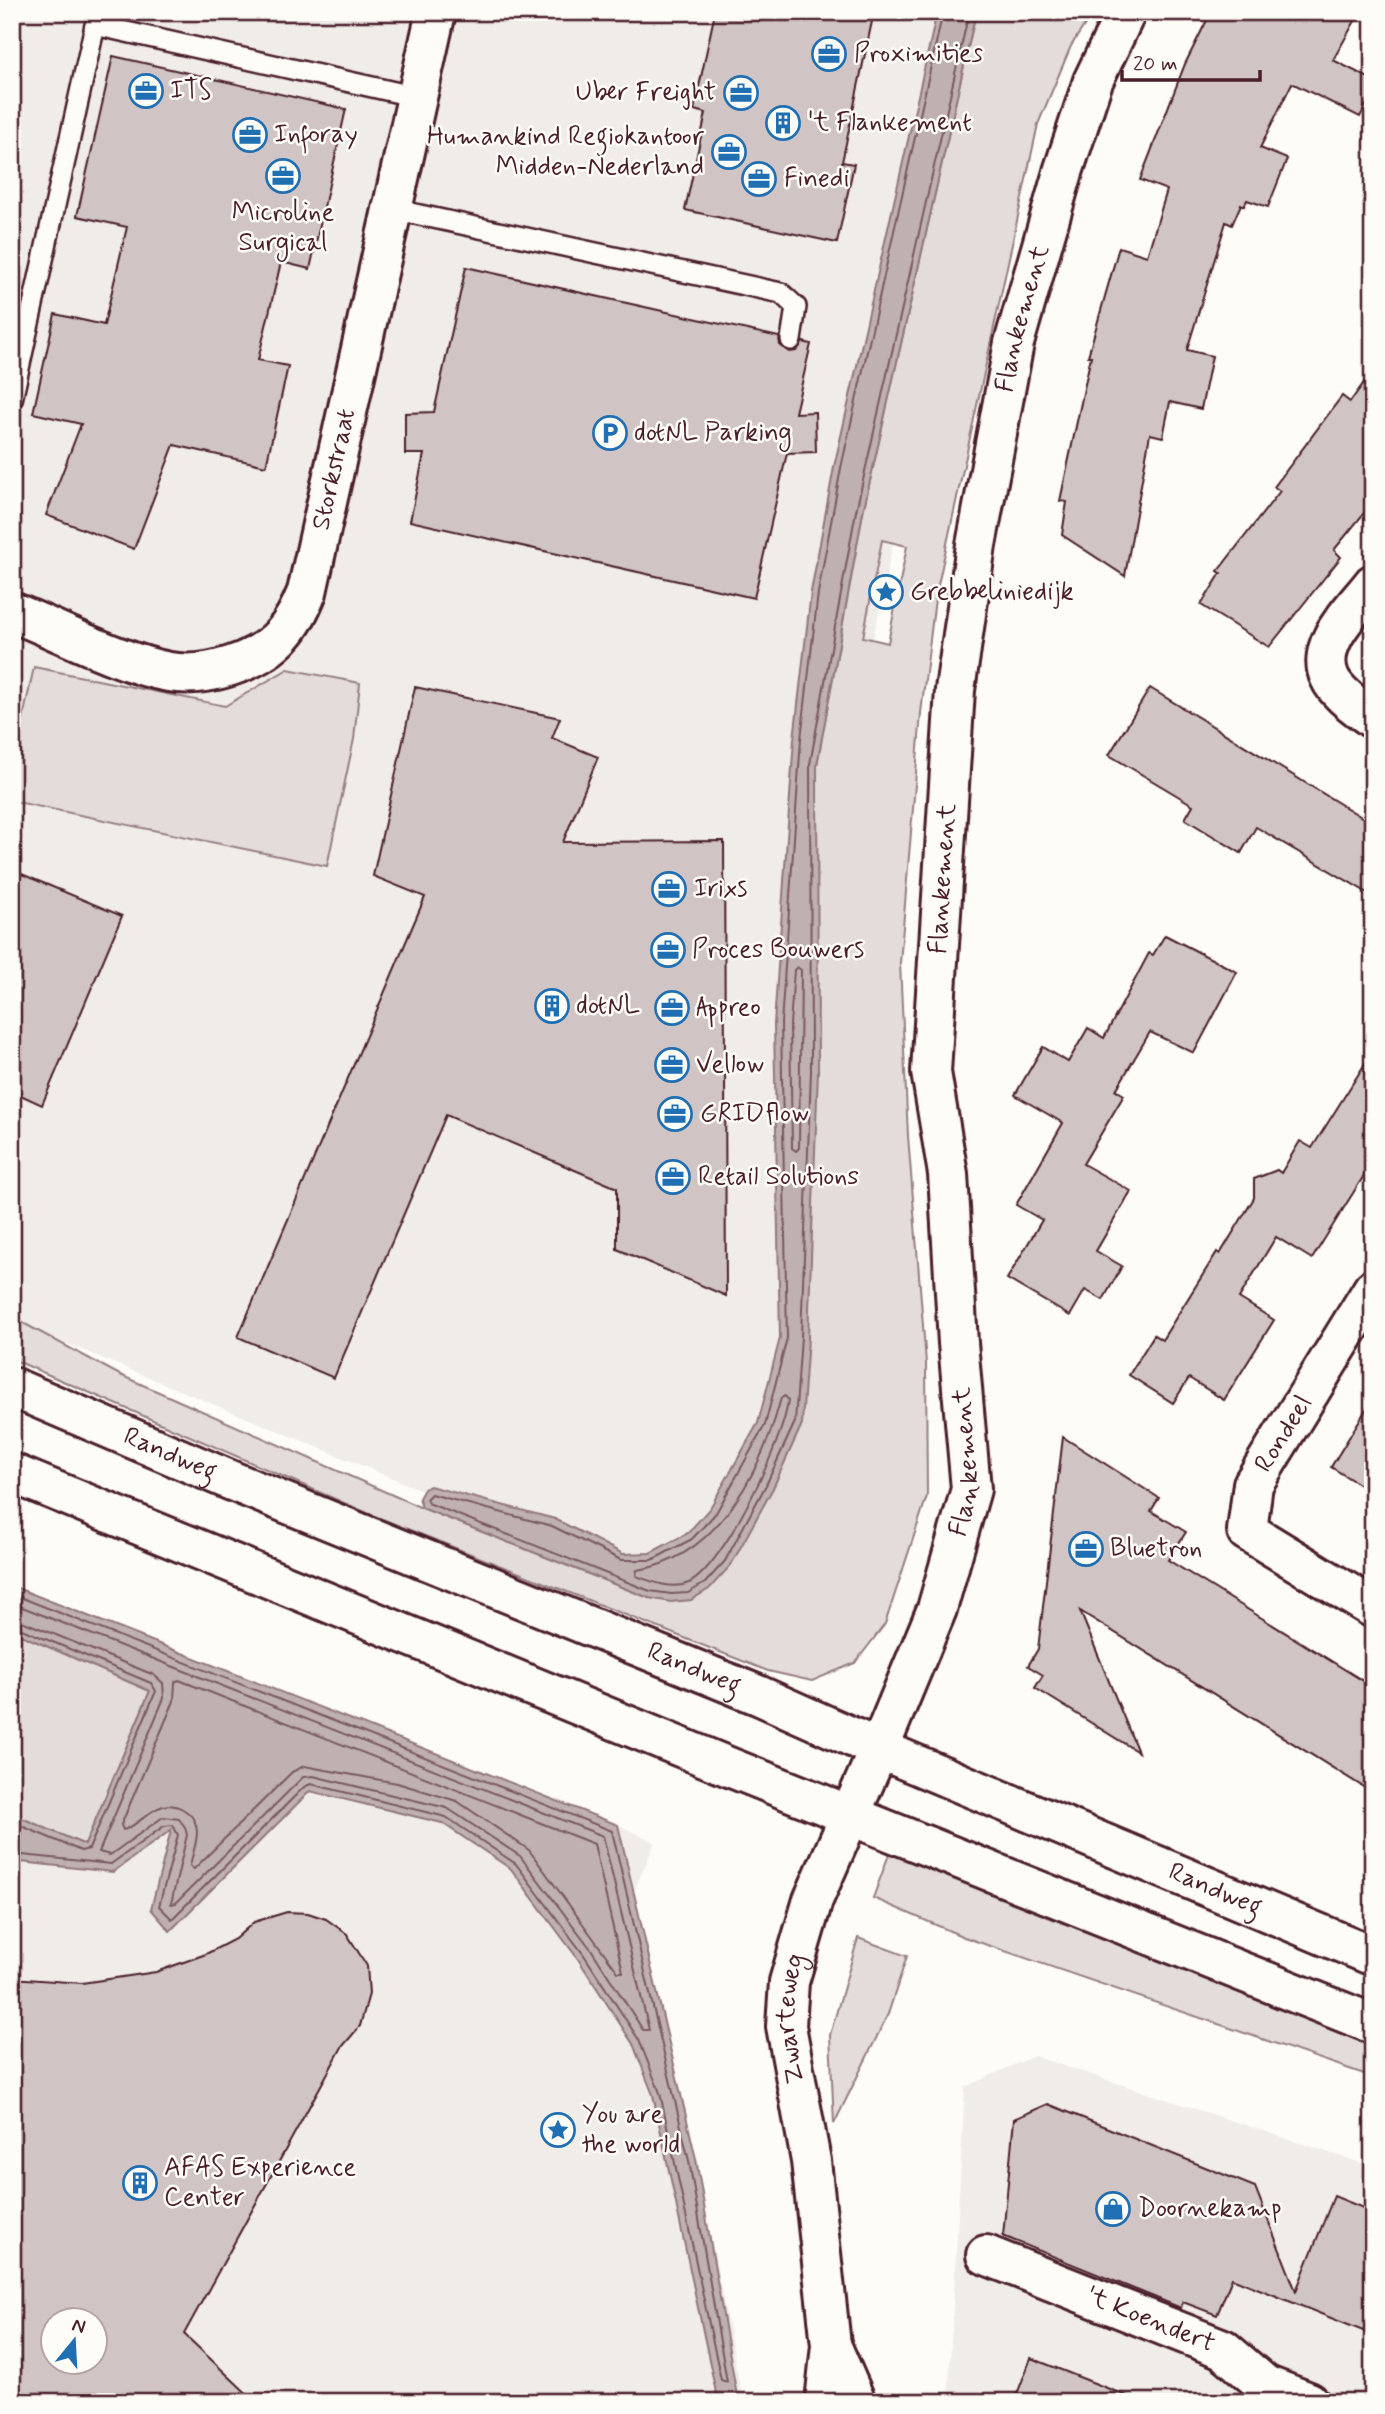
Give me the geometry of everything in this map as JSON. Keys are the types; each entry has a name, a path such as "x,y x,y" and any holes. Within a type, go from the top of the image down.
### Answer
{"street":[{"name":"Storkstraat","path":"12,612 147,666 171,672 199,672 234,665 257,654 282,635 307,592 436,12"},
{"name":"Flankement","path":"879,1749 937,1609 971,1489 958,1343 948,1174 931,1072 955,690 975,545 1014,343 1089,94 1126,12"},
{"path":"1373,584 1337,629 1328,649 1326,664 1330,679 1373,719"},
{"name":"Rondeel","path":"1373,1289 1253,1485 1247,1531 1373,1608"},
{"name":"Randweg","path":"12,1387 232,1481 758,1695 879,1749 1373,1956"},
{"path":"12,1473 1373,2024"},
{"name":"Zwarteweg","path":"825,2402 831,2345 811,2161 786,2026 789,1982 809,1913 879,1749"},
{"name":"'t Koendert","path":"986,2255 1223,2349 1265,2385 1308,2402"},
{"name":"Zwarteweg","path":"831,2345 856,2402"}],"lane":[{"path":"12,400 95,25 417,97"},
{"path":"392,209 781,293 796,307 790,340"}],"shaded area":[{"path":"12,12 1003,12 854,732 746,1624 12,1321"},
{"path":"976,12 1093,12 1071,46 1038,124 935,599 921,713 900,963 908,1136 926,1363 927,1496 885,1624 855,1663 812,1681 768,1671 372,1515 12,1359 12,1317 118,1374 422,1508 649,1598 773,1488 815,857 817,765 863,512","holes":["882,540 907,546 888,643 863,637"]},
{"path":"34,667 225,706 288,669 360,683 354,739 327,866 12,801 12,769"},
{"path":"12,1586 618,1825 655,1842 633,1893 695,2154 743,2402 12,2402"},
{"path":"12,1631 150,1691 85,1845 12,1814"},
{"path":"892,1846 1373,2044 1373,2077 964,1937 873,1898"},
{"path":"858,1938 907,1956 888,2014 834,2124 830,2035"},
{"path":"1034,2056 1373,2167 1373,2402 948,2402 965,2087"}],"water":[{"path":"937,12 976,12 863,512 817,765 818,1071 802,1424 773,1488 731,1565 709,1589 691,1600 671,1602 649,1598 422,1508 419,1498 424,1489 430,1486 555,1519 623,1554 650,1553 688,1533 710,1508 758,1423 780,1338 774,1024 794,739 811,592 834,467"},
{"path":"12,1586 618,1825 696,2159 738,2402 718,2402 653,2095 633,2044 578,1959 511,1869 442,1823 310,1791 170,1931 151,1909 171,1830 113,1872 12,1861 12,1814 85,1845 150,1691 12,1631"}],"building":[{"name":"'t Flankement","path":"715,12 874,12 842,162 854,164 837,243 685,210 706,113 694,110"},
{"path":"1211,12 1360,12 1333,60 1373,80 1373,92 1360,117 1292,83 1260,148 1287,159 1268,207 1247,200 1244,206 1241,204 1232,225 1226,222 1187,350 1212,356 1201,409 1170,402 1163,437 1150,434 1125,576 1062,535 1067,502 1060,501 1091,356 1088,356 1119,247 1147,256 1167,190 1140,180 1185,64"},
{"path":"113,56 346,109 310,269 281,262 258,360 288,366 266,466 174,445 134,549 46,515 81,424 33,413 55,314 104,325 127,227 77,216"},
{"name":"dotNL Parking","path":"466,267 779,337 780,345 789,352 796,351 803,342 811,344 795,413 815,412 816,452 787,453 754,598 410,521 424,454 405,454 405,413 434,412"},
{"path":"1373,370 1373,502 1334,550 1341,557 1269,647 1201,605 1221,573 1218,571 1280,491 1274,487 1342,396 1350,402"},
{"name":"dotNL","path":"415,687 560,718 552,738 598,757 563,842 724,841 726,1296 617,1249 617,1188 446,1115 334,1378 238,1337 425,897 373,876"},
{"path":"1150,688 1373,824 1373,896 1256,827 1241,853 1185,819 1193,805 1109,755"},
{"path":"12,870 122,916 42,1105 12,1091"},
{"path":"1165,935 1237,972 1194,1053 1150,1032 1116,1090 1124,1095 1083,1164 1131,1191 1096,1251 1122,1266 1103,1300 1085,1290 1070,1316 1007,1279 1042,1220 1016,1205 1063,1123 1015,1095 1043,1047 1068,1062 1088,1028 1104,1038 1149,953 1153,955"},
{"path":"1373,1051 1373,1161 1312,1259 1276,1237 1239,1298 1274,1320 1224,1400 1189,1378 1173,1403 1129,1375 1154,1335 1162,1340 1217,1252 1220,1254 1254,1198 1254,1179 1277,1170 1281,1173 1300,1141 1312,1148"},
{"path":"1373,1398 1373,1493 1331,1467"},
{"path":"1063,1437 1159,1498 1151,1511 1186,1532 1168,1560 1373,1687 1373,1793 1080,1611 1138,1752 1035,1688 1043,1675 1028,1666 1038,1649"},
{"name":"AFAS Experience Center","path":"287,1912 308,1913 326,1919 347,1934 367,1966 369,1994 360,2026 342,2047 184,2334 256,2402 35,2402 12,2383 12,1978 82,1983 156,1972 206,1954 235,1939 254,1922"},
{"path":"1048,2104 1255,2187 1296,2291 1334,2196 1373,2212 1373,2335 1232,2278 1217,2315 1183,2302 1181,2308 1003,2236 1014,2119"},
{"path":"1031,2358 1137,2400 1137,2402 1014,2402"}],"place":[{"name":"Proximities","path":"829,54"},
{"name":"ITS","path":"146,91"},
{"name":"Uber Freight","path":"741,93"},
{"name":"'t Flankement","path":"783,123"},
{"name":"Inforay","path":"250,135"},
{"name":"Humankind Regiokantoor Midden-Nederland","path":"729,152"},
{"name":"Microline Surgical","path":"283,176"},
{"name":"Finedi","path":"759,179"},
{"name":"dotNL Parking","path":"610,433"},
{"name":"Grebbeliniedijk","path":"886,592"},
{"name":"Irixs","path":"669,889"},
{"name":"Proces Bouwers","path":"668,950"},
{"name":"dotNL","path":"552,1006"},
{"name":"Appreo","path":"672,1008"},
{"name":"Vellow","path":"672,1065"},
{"name":"GRIDflow","path":"675,1114"},
{"name":"Retail Solutions","path":"673,1177"},
{"name":"Bluetron","path":"1086,1549"},
{"name":"You are the world","path":"558,2130"},
{"name":"AFAS Experience Center","path":"140,2183"},
{"name":"Doornekamp","path":"1113,2209"}]}
